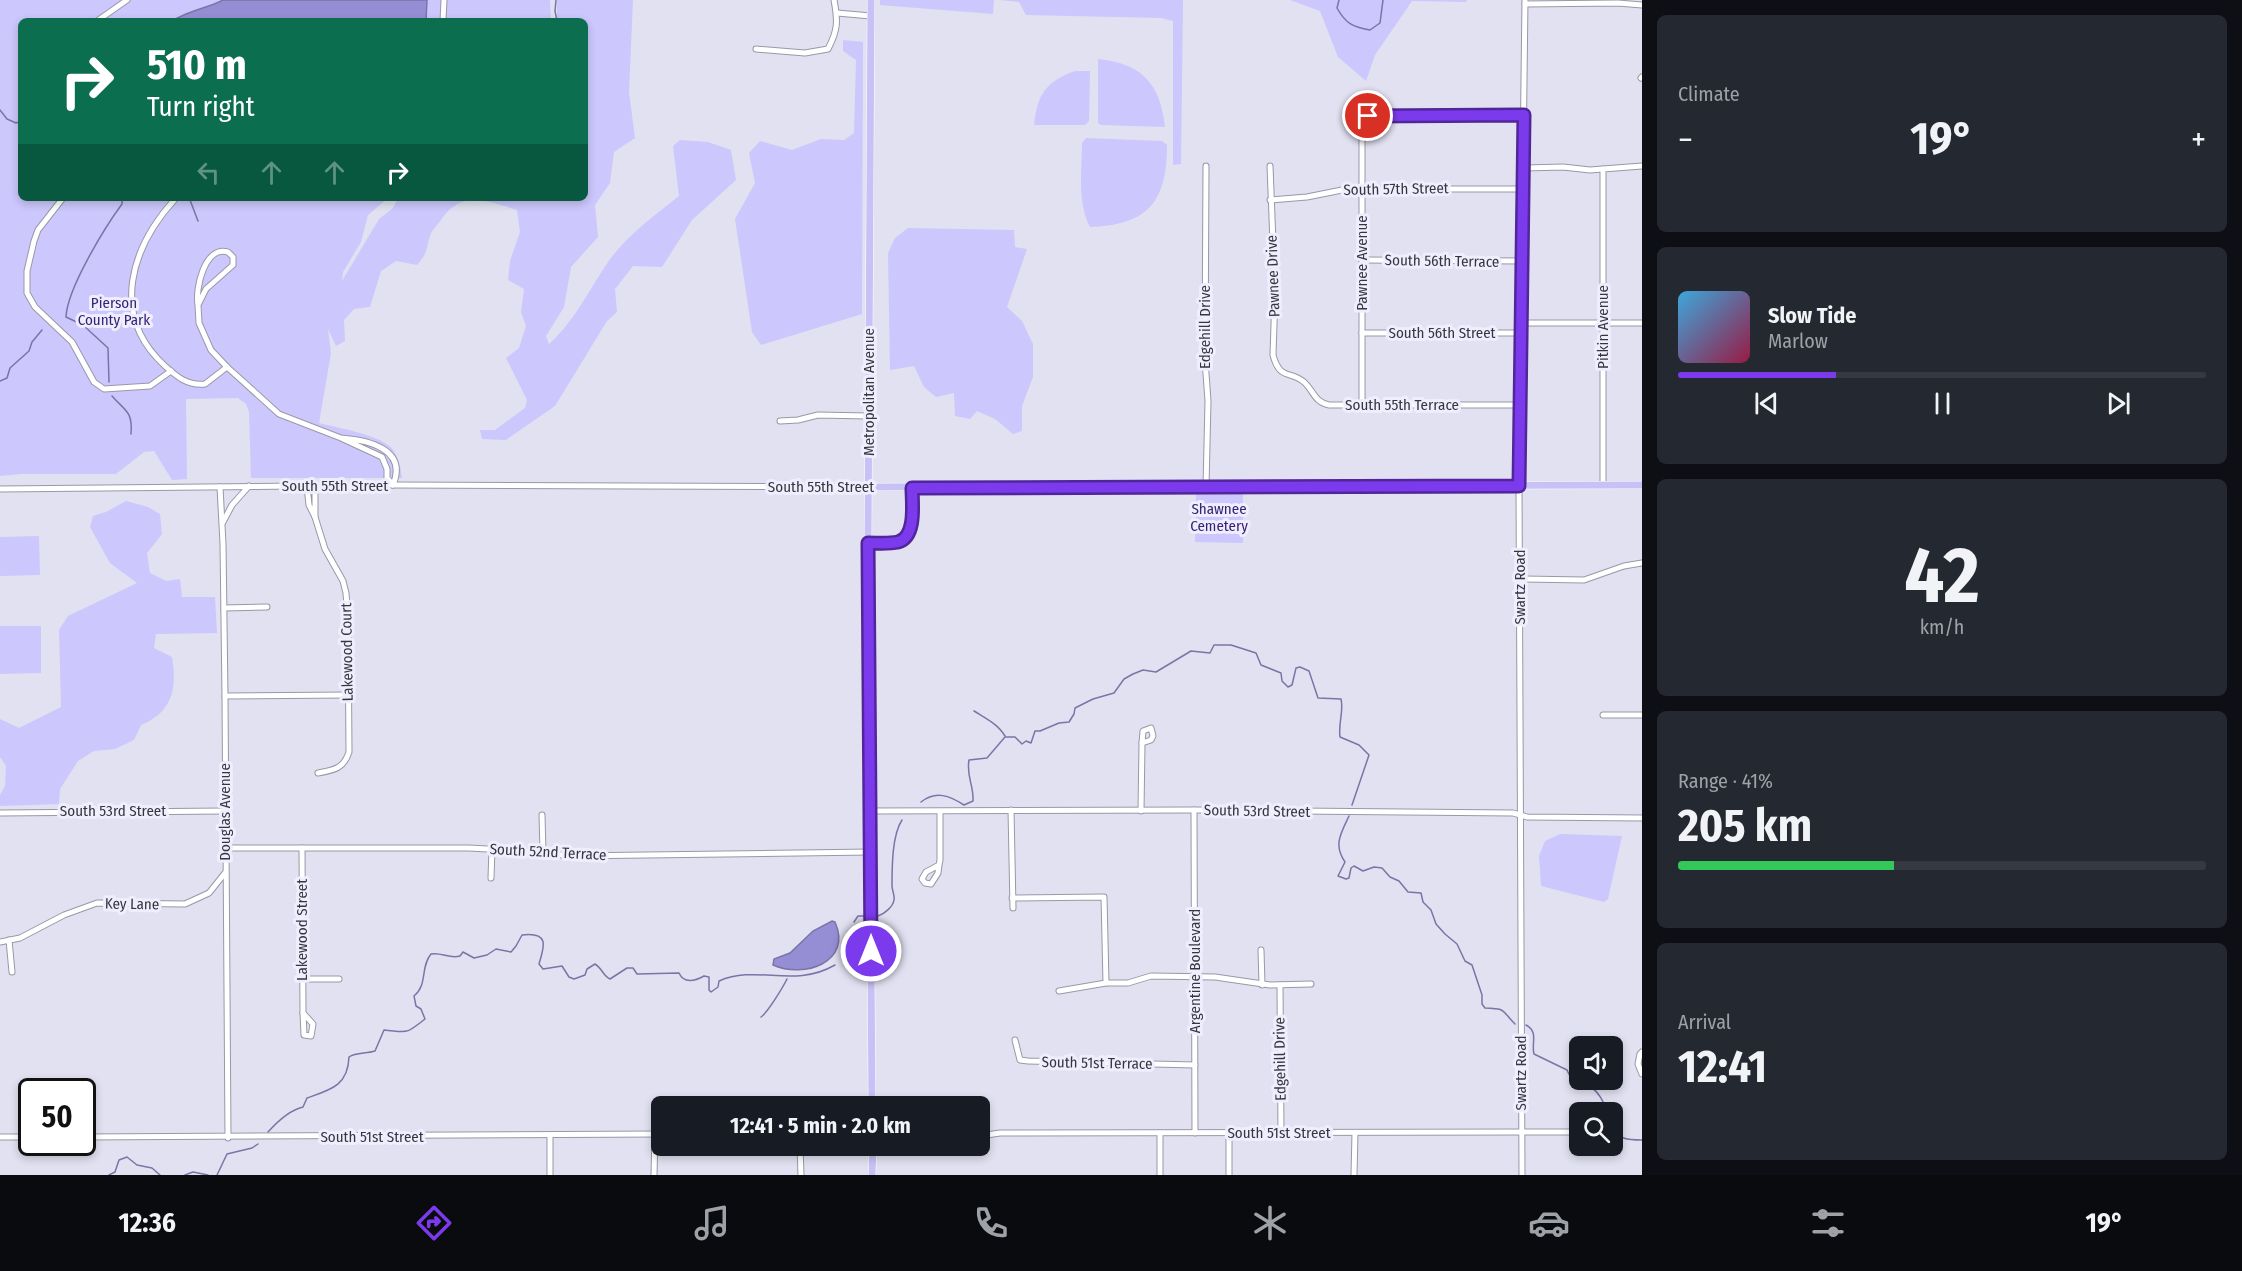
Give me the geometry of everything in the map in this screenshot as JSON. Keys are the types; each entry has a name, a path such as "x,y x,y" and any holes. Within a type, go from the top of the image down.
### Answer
{"main road":[{"name":"Metropolitan Avenue","path":"871,0 868,543 872,1096"},
{"name":"South 55th Street","path":"870,488 1642,485"},
{"path":"872,1175 873,1156"}],"street":[{"path":"101,18 127,0"},
{"path":"443,18 444,0"},
{"path":"756,49 805,53 828,49 837,33 834,0"},
{"path":"1525,2 1642,5"},
{"name":"Swartz Road","path":"1522,1175 1519,486 1525,2"},
{"path":"837,14 871,16"},
{"name":"Pawnee Avenue","path":"1362,405 1362,121 1368,116 1524,115"},
{"name":"Pawnee Drive","path":"1270,165 1275,294 1273,355 1280,371 1293,378"},
{"name":"Edgehill Drive","path":"1206,166 1205,360 1208,401 1206,487"},
{"path":"1523,168 1603,169 1642,166"},
{"name":"Pitkin Avenue","path":"1603,169 1603,485"},
{"name":"South 57th Street","path":"1270,200 1307,197 1362,188 1523,189"},
{"path":"61,201 39,230 33,245 26,280 30,300 72,342 94,382 104,389 150,386 171,371"},
{"path":"174,201 161,217 141,252 134,272 131,290 134,318 141,335 156,356 171,371 190,384 205,384 227,367"},
{"path":"198,305 206,289 233,265 233,257 228,252 220,250 216,252 204,269 197,289 199,322 206,342 227,367 279,414 341,438 375,444 389,453 394,460 397,476 393,485"},
{"name":"South 56th Terrace","path":"1362,260 1522,261"},
{"path":"1522,323 1642,323"},
{"name":"South 56th Street","path":"1362,333 1522,333"},
{"name":"South 55th Terrace","path":"1293,378 1305,382 1318,401 1324,404 1521,405"},
{"path":"780,421 798,420 818,415 868,416"},
{"name":"South 55th Street","path":"0,489 315,485 870,488"},
{"name":"Lakewood Court","path":"315,485 315,517"},
{"path":"222,523 232,505 249,486"},
{"name":"Lakewood Court","path":"308,486 309,505 325,549 346,592 348,619 349,752 339,768 318,773"},
{"name":"Douglas Avenue","path":"220,487 224,608 228,1138"},
{"path":"868,543 897,542 906,538 911,527 912,488"},
{"path":"1520,579 1580,580 1624,566 1642,563"},
{"path":"224,608 267,607"},
{"path":"225,696 348,695"},
{"path":"1603,715 1642,715"},
{"path":"1141,811 1142,743"},
{"path":"1011,810 1012,908"},
{"name":"South 53rd Street","path":"870,811 1194,810 1642,818"},
{"name":"Argentine Boulevard","path":"1194,810 1195,1133"},
{"name":"South 53rd Street","path":"0,813 225,811"},
{"path":"939,865 940,812"},
{"path":"542,815 543,852"},
{"name":"South 52nd Terrace","path":"225,848 492,849 568,856 871,852"},
{"name":"Lakewood Street","path":"302,848 303,1013"},
{"path":"491,878 492,849"},
{"name":"Key Lane","path":"0,942 20,938 64,915 97,903 185,904 209,893 225,873"},
{"path":"1012,898 1104,897 1106,983"},
{"path":"9,940 12,972"},
{"path":"1261,950 1262,985"},
{"path":"1059,991 1106,983 1128,983 1151,976 1227,978 1262,985 1311,984"},
{"path":"303,979 339,979"},
{"name":"Edgehill Drive","path":"1280,985 1281,1133"},
{"name":"South 51st Terrace","path":"1015,1040 1020,1060 1195,1065"},
{"path":"1641,1053 1638,1064 1642,1074"},
{"path":"1229,1132 1229,1175"},
{"name":"South 51st Street","path":"990,1134 1569,1132"},
{"path":"1160,1133 1160,1175"},
{"path":"1354,1175 1355,1133"},
{"name":"South 51st Street","path":"96,1137 651,1134"},
{"path":"549,1136 550,1175"},
{"path":"0,1137 18,1137"},
{"path":"654,1175 656,1156"},
{"path":"801,1156 801,1175"}],"green space":[{"name":"Pierson County Park","path":"0,0 550,0 551,18 18,18 18,201 384,201 368,215 361,242 343,272 342,281 379,219 393,208 396,201 466,201 449,210 432,232 425,254 417,265 396,261 381,271 370,307 354,309 344,320 345,341 336,346 328,329 331,353 319,423 371,436 389,445 397,457 402,478 251,478 249,412 246,404 238,398 186,399 187,479 172,480 154,451 144,452 116,474 0,476"},
{"name":"Pierson County Park","path":"557,0 633,0 629,92 635,138 614,152 610,183 595,205 598,237 571,267 564,307 546,336 549,344 575,314 618,249 679,196 673,146 680,140 708,142 731,150 736,180 692,220 662,267 633,266 615,289 617,312 607,321 555,406 506,440 482,439 480,430 495,430 525,408 527,400 506,358 519,348 526,326 521,312 524,289 508,280 510,261 520,232 517,210 485,201 588,201 588,18 557,18"},
{"path":"880,0 994,0 993,14 880,5"},
{"path":"1000,0 1183,0 1181,164 1173,165 1173,21 1161,18 1026,15 1019,2"},
{"path":"1290,0 1467,0 1466,2 1412,1 1375,55 1366,81 1338,57 1320,11"},
{"path":"843,40 863,42 862,314 761,345 752,332 735,219 755,183 749,153 760,141 792,150 821,139 844,140 854,133 856,60 843,51"},
{"path":"1098,59 1126,66 1146,78 1159,99 1165,127 1101,125 1098,123"},
{"path":"1075,71 1090,71 1089,121 1085,125 1034,125 1035,114 1045,90 1057,79"},
{"path":"1086,138 1162,141 1167,145 1163,182 1150,207 1140,215 1126,221 1090,227 1083,207 1081,185 1082,143"},
{"path":"908,228 1014,230 1015,247 1027,249 1007,307 1022,321 1033,344 1033,377 1022,406 1022,431 1013,434 995,419 977,411 970,419 955,416 954,393 936,397 924,387 914,366 890,370 888,253 895,238"},
{"name":"Shawnee Cemetery","path":"1196,493 1243,494 1243,543 1195,542"},
{"path":"126,501 148,507 160,514 162,534 147,553 150,573 166,581 180,579 182,597 215,597 217,633 156,634 154,648 172,657 174,679 170,698 160,713 141,725 134,740 115,749 94,751 78,761 60,789 59,804 0,806 0,795 5,786 6,766 0,757 0,719 19,728 61,707 59,630 68,616 137,583 110,563 90,527 93,516"},
{"path":"39,536 40,575 0,576 0,537"},
{"path":"0,626 41,626 41,673 0,674"},
{"path":"1560,834 1622,836 1608,899 1604,902 1541,886 1539,856 1545,841"}],"shaded area":[{"path":"223,0 427,0 426,18 178,18"},
{"path":"832,921 835,922 839,936 837,948 822,964 798,970 773,965 774,959 790,953 813,931"}],"waterway":[{"path":"556,0 556,18"},
{"path":"1339,0 1337,8 1347,21 1354,26 1370,30 1380,23 1383,0"},
{"path":"0,110 7,119 18,122"},
{"path":"109,382 108,348 83,325 66,317 68,305 80,275 122,201"},
{"path":"190,201 198,221"},
{"path":"0,381 7,378 10,368 29,351 32,342 42,330"},
{"path":"112,396 129,416 131,434"},
{"path":"921,802 938,795 964,805 973,801 969,760 987,758 1005,737 1015,737 1022,744 1026,741 1031,743 1035,731 1069,722 1075,708 1093,699 1114,693 1124,679 1133,674 1143,670 1156,672 1191,651 1210,653 1214,645 1231,645 1256,653 1261,665 1281,673 1282,681 1288,687 1292,685 1296,668 1300,667 1309,671 1318,698 1341,699 1340,737 1359,745 1369,755 1352,805"},
{"path":"974,711 995,725 1005,736"},
{"path":"1349,816 1339,844 1339,850 1345,862 1338,876 1349,878 1351,868 1354,866 1363,871 1374,867 1382,868 1390,877 1399,881 1408,892 1421,893 1423,902 1431,910 1436,924 1457,944 1465,961 1472,965 1482,995 1482,1004 1485,1008 1503,1011 1515,1024"},
{"path":"878,916 888,910 894,900 893,852 896,834 902,820"},
{"path":"854,922 858,916 866,916"},
{"path":"268,1132 280,1120 303,1107 307,1098 330,1089 341,1081 348,1067 349,1057 375,1051 384,1030 406,1031 425,1019 421,1009 416,1006 414,996 421,987 426,964 431,954 456,957 463,952 474,958 487,955 496,949 511,952 522,935 531,935 543,941 539,964 543,969 562,966 569,977 574,979 585,975 587,969 595,964 610,979 627,968 633,968 637,974 679,973 687,980 709,977 711,992 718,987 719,981 733,976 805,975 820,972 835,965"},
{"path":"761,1017 787,979"},
{"path":"1526,1025 1533,1034 1534,1054 1567,1070 1575,1081 1595,1090 1603,1102"},
{"path":"1623,1137 1642,1140"},
{"path":"217,1175 227,1154 252,1148 258,1144"},
{"path":"109,1175 115,1172 119,1160 127,1157 137,1165 152,1168 160,1175"},
{"path":"185,1175 193,1172 208,1175"}],"route":[{"path":"871,951 868,543 897,542 906,538 911,527 912,488 1519,486 1524,115 1368,116"}]}
